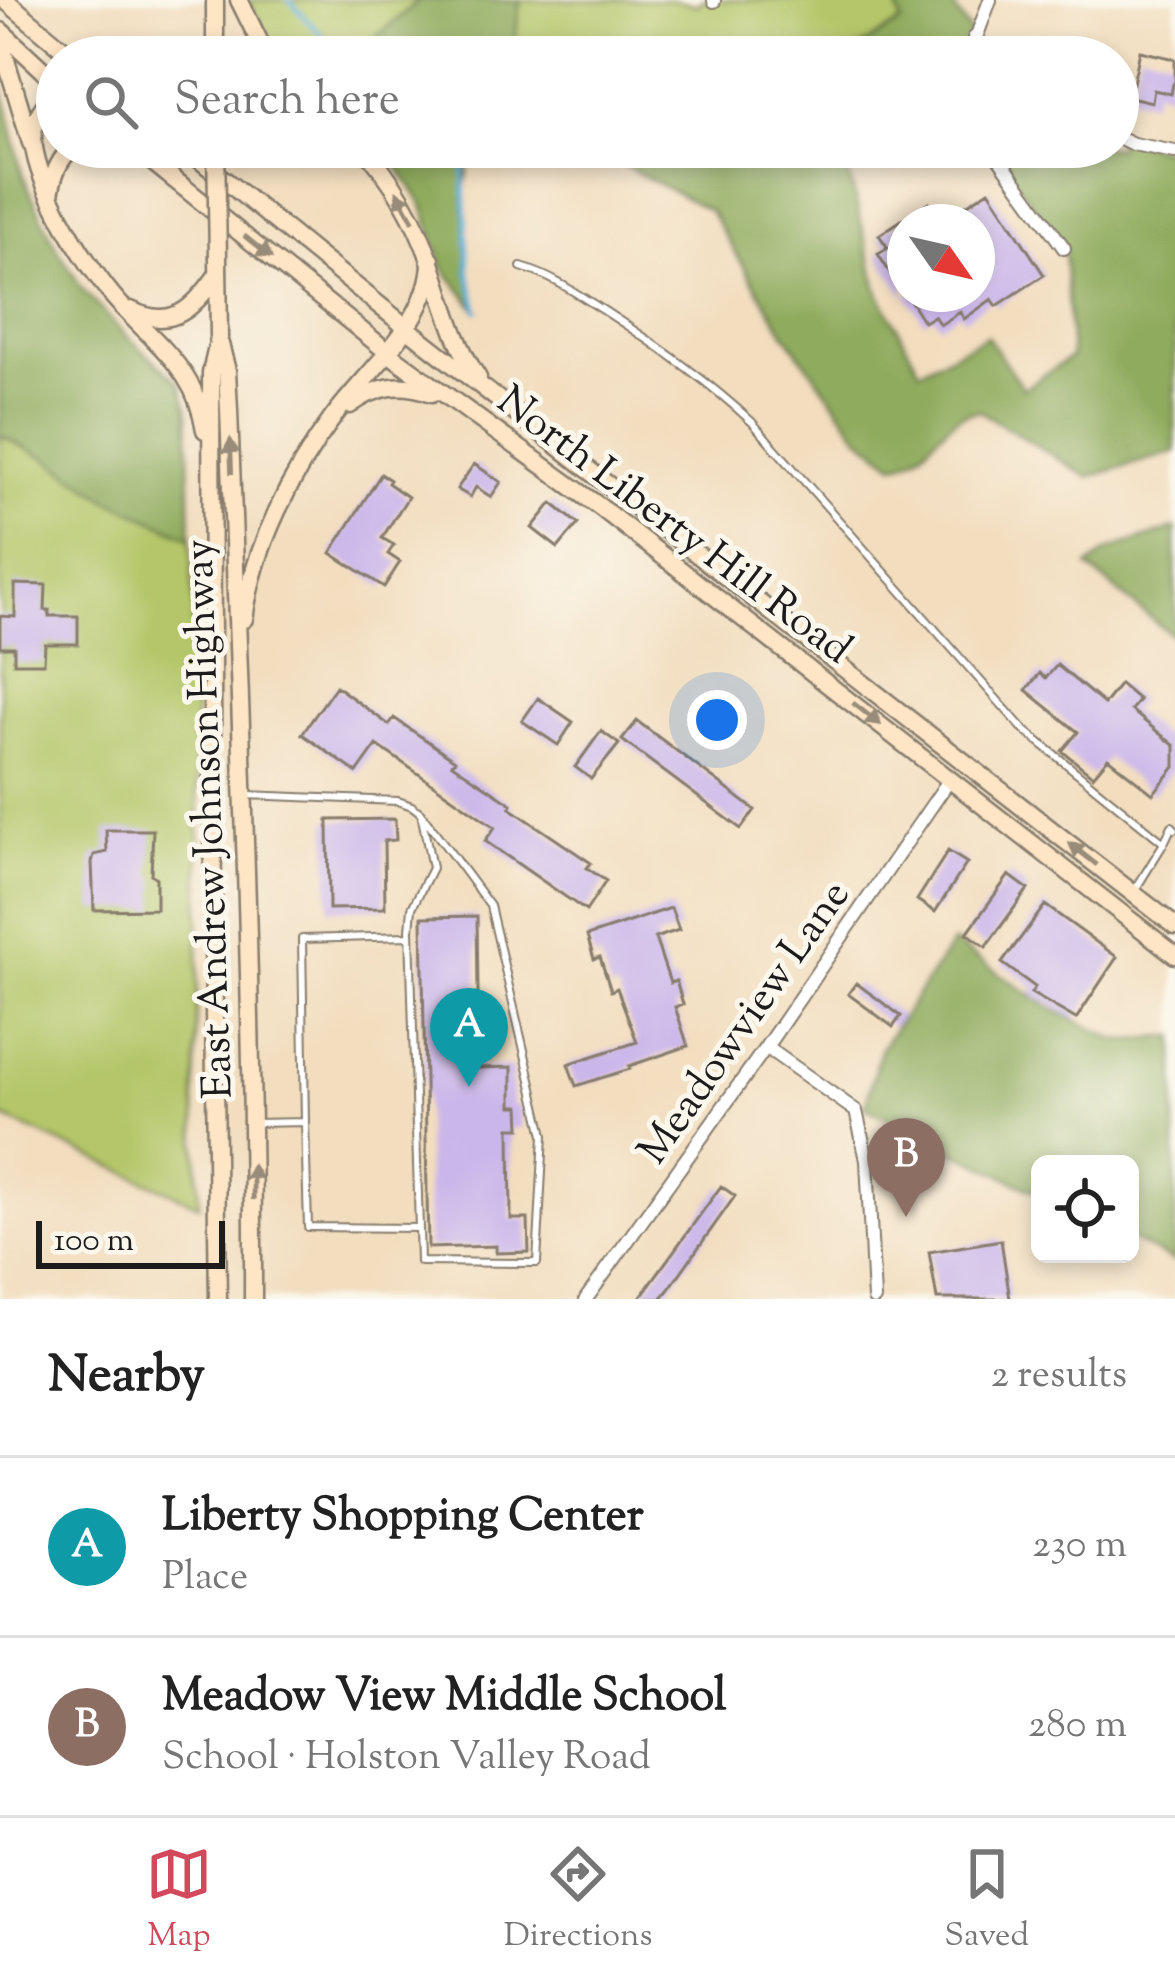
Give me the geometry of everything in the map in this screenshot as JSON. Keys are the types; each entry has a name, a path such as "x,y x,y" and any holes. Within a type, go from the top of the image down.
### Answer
{"main road":[{"path":"5,0 48,36"},
{"path":"214,0 215,36"},
{"path":"239,0 257,36"},
{"path":"0,30 36,65"},
{"path":"0,40 36,157"},
{"path":"33,149 36,119"},
{"path":"40,168 91,270 187,379 202,413 212,466"},
{"path":"50,196 56,168"},
{"name":"North Liberty Hill Road","path":"160,168 387,351 629,530 1175,955"},
{"name":"North Liberty Hill Road","path":"210,168 406,327 1175,926"},
{"name":"East Andrew Johnson Highway","path":"216,168 219,338 227,371 238,661 254,1299"},
{"path":"381,168 414,219 456,341 486,389"},
{"path":"238,661 256,564 297,472 424,299 430,260"},
{"path":"119,304 142,316 164,319 183,313 202,296 218,266"},
{"name":"East Andrew Johnson Highway","path":"218,1299 211,373 219,338"},
{"path":"334,416 363,395 400,385 461,406"},
{"path":"950,778 963,760"},
{"path":"214,796 242,794"},
{"path":"217,1125 251,1123"}],"street":[{"path":"975,36 990,0"},
{"path":"1139,145 1175,152"},
{"path":"1007,168 1064,248"},
{"name":"Meadowview Lane","path":"586,1299 950,778"},
{"path":"766,1047 856,1112 867,1160 874,1299"}],"lane":[{"path":"521,267 547,274 666,351 718,391 771,442 1023,729 1163,843"},
{"path":"242,794 398,801 412,806 421,813 490,906 544,1135 537,1263 420,1262 411,936 412,908 432,868 421,813"},
{"path":"1133,893 1172,826 1175,829"},
{"path":"411,936 302,939 305,1122 308,1227 419,1228"},
{"path":"251,1123 305,1122"}],"green space":[{"path":"249,0 419,0 377,36 265,36"},
{"path":"420,0 520,0 516,36 378,36"},
{"path":"520,0 670,0 699,5 701,0 895,0 902,22 879,36 516,36"},
{"path":"895,0 949,0 973,36 879,36 902,22"},
{"path":"0,73 22,174 56,247 83,290 180,383 188,409 191,538 109,500 48,459 0,435"},
{"path":"1139,143 1175,152 1175,452 1088,477 980,411 956,419 918,454 895,464 860,437 785,334 710,211 629,168 847,168 879,293 920,370 987,336 1023,389 1071,357 1064,248 1006,168 1139,168"},
{"path":"399,168 469,168 464,194 469,275 478,311 443,268 423,205"},
{"path":"0,435 48,459 109,500 191,538 200,883 195,1100 199,1205 0,1116"},
{"path":"1175,528 1175,638 1088,567 1107,551"},
{"path":"953,942 1047,1006 1119,1041 1175,1036 1175,1262 1139,1244 1139,1155 1031,1155 1031,1190 865,1107 880,1050"}],"building":[{"path":"1140,51 1175,59 1171,94 1154,90 1152,102 1139,99"},
{"path":"989,190 1044,275 997,306 995,204 968,204"},
{"path":"918,312 960,312 940,325 934,316 924,322"},
{"path":"474,464 501,482 491,497 476,487 470,497 457,489"},
{"path":"381,474 408,497 382,538 394,545 388,554 400,562 384,587 331,553"},
{"path":"552,503 578,524 558,548 532,528"},
{"path":"15,584 46,585 49,616 78,616 78,644 45,644 44,663 14,663 14,647 0,647 0,616 15,617"},
{"path":"1057,665 1104,704 1120,684 1139,700 1131,710 1175,746 1175,767 1153,794 1108,758 1093,776 1062,751 1078,732 1026,690 1040,673 1046,678"},
{"path":"336,686 389,725 394,718 455,760 452,764 512,804 510,808 591,863 587,868 606,881 586,911 485,841 495,827 377,745 357,773 302,734"},
{"path":"538,698 573,722 558,745 522,721"},
{"path":"637,721 755,810 741,829 622,740"},
{"path":"601,731 619,744 591,779 575,767"},
{"path":"395,819 396,840 384,841 385,908 329,909 328,820"},
{"path":"106,830 153,830 151,874 156,878 156,909 94,910 92,862 94,855 107,852"},
{"path":"948,851 967,863 935,912 917,900"},
{"path":"1009,875 1028,889 986,947 967,933"},
{"path":"1045,905 1117,957 1076,1019 1031,993 1035,987 1002,963"},
{"path":"671,908 679,930 655,938 670,983 676,981 683,1004 675,1007 688,1046 576,1086 568,1064 637,1042 617,988 611,991 587,936"},
{"path":"477,916 479,1068 512,1067 512,1106 520,1106 521,1128 510,1128 511,1219 528,1219 529,1252 496,1253 496,1246 428,1248 422,917"},
{"path":"856,983 901,1016 893,1027 848,994"},
{"path":"721,1186 735,1196 669,1289 661,1299 639,1299"},
{"path":"1001,1240 1010,1299 937,1299 929,1252"}],"waterway":[{"path":"289,0 322,36"},
{"path":"464,168 469,275 478,311"}],"place":[{"name":"Liberty Shopping Center","path":"469,1087"},
{"name":"Meadow View Middle School","path":"906,1217"}]}
